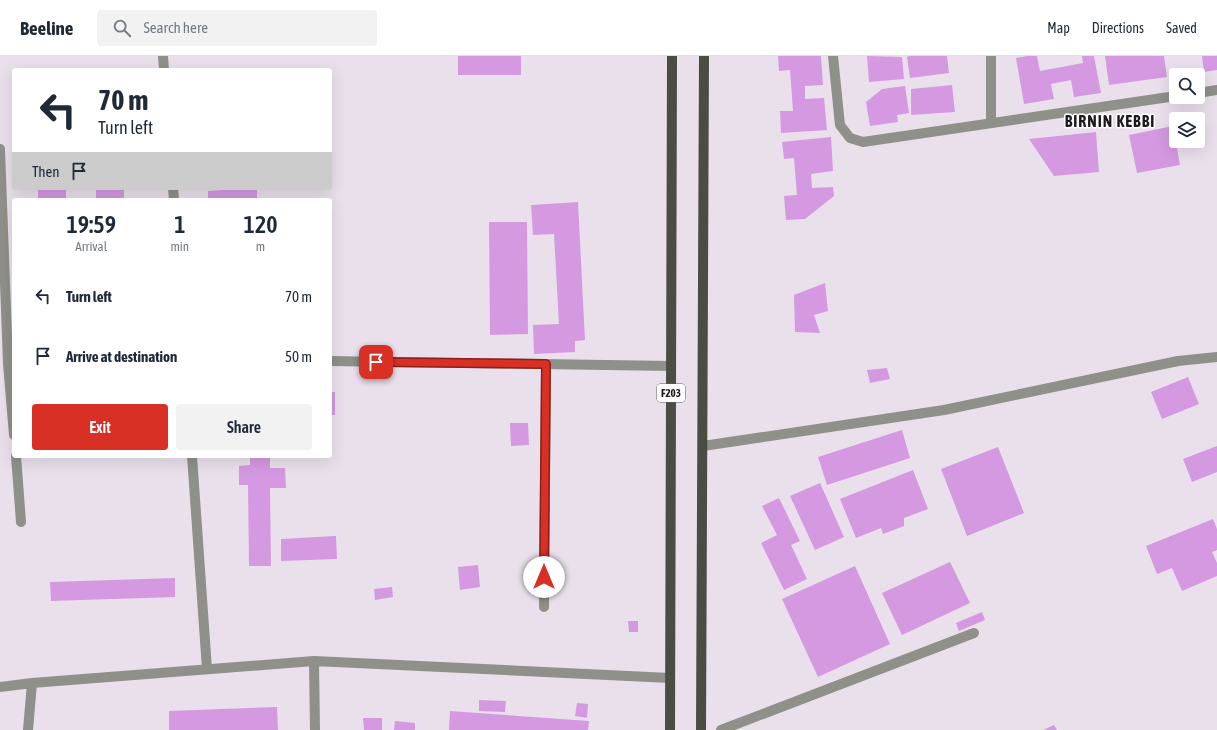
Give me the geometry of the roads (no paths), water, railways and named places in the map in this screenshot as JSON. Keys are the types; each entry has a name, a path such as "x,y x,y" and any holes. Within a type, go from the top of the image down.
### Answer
{"main road":[{"name":"F203","path":"670,730 672,56"},
{"name":"F203","path":"702,730 704,56"}],"street":[{"path":"163,56 164,68"},
{"path":"833,56 840,125 850,138 863,142 1169,97"},
{"path":"991,56 991,123"},
{"path":"1205,92 1217,90"},
{"path":"0,149 12,388"},
{"path":"703,446 944,410 1178,361 1217,357"},
{"path":"332,361 671,366"},
{"path":"544,607 546,364"},
{"path":"16,458 21,522"},
{"path":"192,458 208,669"},
{"path":"721,730 974,633"},
{"path":"0,687 32,682 314,661 670,678"},
{"path":"314,661 315,730"},
{"path":"28,730 32,682"}],"district":[{"name":"BIRNIN KEBBI","path":"1110,121"}]}
